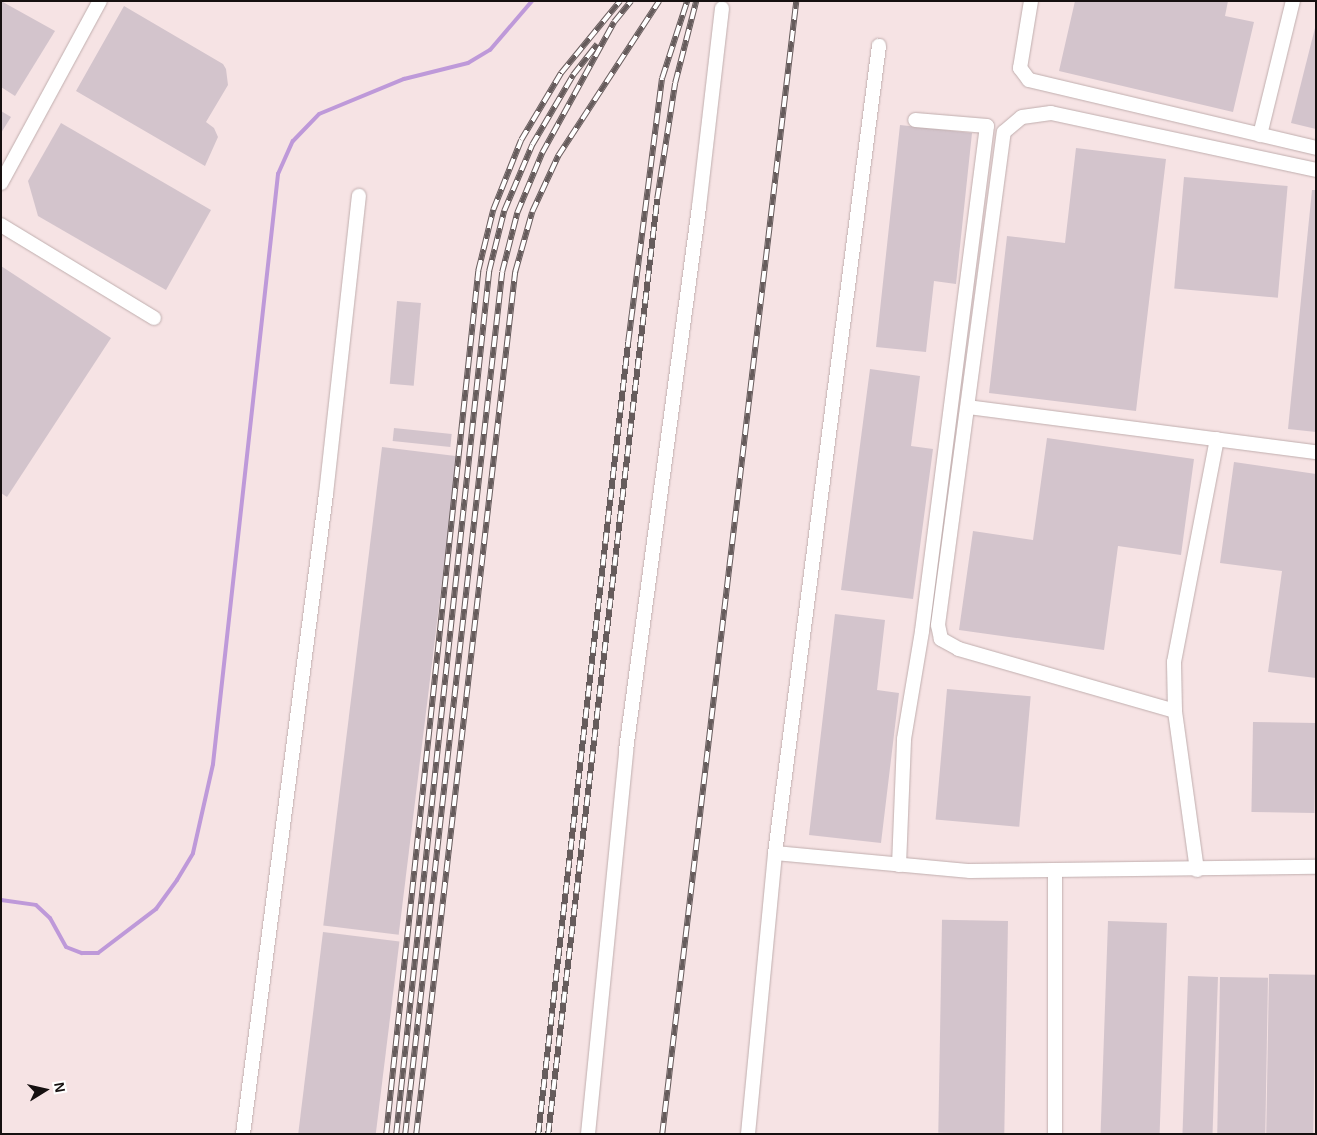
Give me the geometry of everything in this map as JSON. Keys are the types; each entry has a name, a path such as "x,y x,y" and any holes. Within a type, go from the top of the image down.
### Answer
{"street":[{"path":"1,183 100,1"},
{"path":"1031,1 1020,68 1029,80 1316,148"},
{"path":"1260,135 1293,1"},
{"path":"588,1134 626,750 699,207 722,8"},
{"path":"748,1134 775,853 880,46"},
{"path":"1175,711 958,649 941,639 938,625 1004,132 1022,117 1051,113 1316,170"},
{"path":"899,865 904,739 922,631 987,126 916,120"},
{"path":"243,1134 326,494 359,196"},
{"path":"1,225 154,318"},
{"path":"968,407 1316,452"},
{"path":"1197,870 1175,711 1174,662 1217,439"},
{"path":"775,853 970,871 1316,868"},
{"path":"1055,871 1055,1134"}],"building":[{"path":"1,1 55,31 15,96 1,87"},
{"path":"1075,1 1228,1 1225,16 1254,22 1233,112 1059,71"},
{"path":"124,6 223,64 226,69 228,85 206,122 214,128 218,137 205,166 76,91"},
{"path":"1316,28 1316,129 1291,123"},
{"path":"1,111 11,117 1,133"},
{"path":"61,123 211,210 166,290 38,216 28,181"},
{"path":"900,125 972,133 956,284 934,281 926,352 876,347"},
{"path":"1076,148 1166,159 1136,411 989,393 1007,236 1065,243"},
{"path":"1184,177 1288,186 1278,298 1174,289"},
{"path":"1312,190 1316,190 1316,432 1288,429"},
{"path":"1,266 111,338 7,497 1,493"},
{"path":"397,301 421,303 414,386 390,384"},
{"path":"870,369 920,376 911,446 933,449 913,599 841,590"},
{"path":"394,428 452,434 450,447 393,441"},
{"path":"1047,438 1194,459 1181,555 1118,546 1104,650 959,630 973,531 1033,540"},
{"path":"382,447 457,456 399,935 323,925"},
{"path":"1234,462 1316,474 1316,678 1268,672 1282,571 1220,563"},
{"path":"835,614 885,620 877,690 899,693 881,843 809,835"},
{"path":"947,689 1031,696 1019,827 936,820"},
{"path":"1253,722 1316,723 1314,813 1251,812"},
{"path":"942,920 1008,921 1004,1134 938,1133"},
{"path":"1108,921 1167,923 1160,1134 1101,1134"},
{"path":"323,932 399,941 376,1134 298,1134"},
{"path":"1269,974 1316,975 1313,1134 1266,1134"},
{"path":"1188,976 1218,977 1213,1134 1182,1134"},
{"path":"1220,977 1268,978 1265,1134 1217,1134"}],"waterway":[{"path":"1,900 36,905 50,918 66,947 82,953 98,953 156,909 177,880 193,853 213,764 278,174 293,141 319,114 404,79 468,63 490,50 532,1"}],"railway":[{"path":"386,1134 478,271 493,210 521,140 561,73 620,1"},
{"path":"405,1134 502,272 517,213 542,153 614,22 631,1"},
{"path":"416,1134 515,272 532,212 558,156 659,1"},
{"path":"538,1134 628,342 662,78 687,1"},
{"path":"548,1134 657,199 675,83 696,1"},
{"path":"662,1134 796,1"},
{"path":"396,1134 489,271 504,211 532,145 573,75 597,44"}]}
